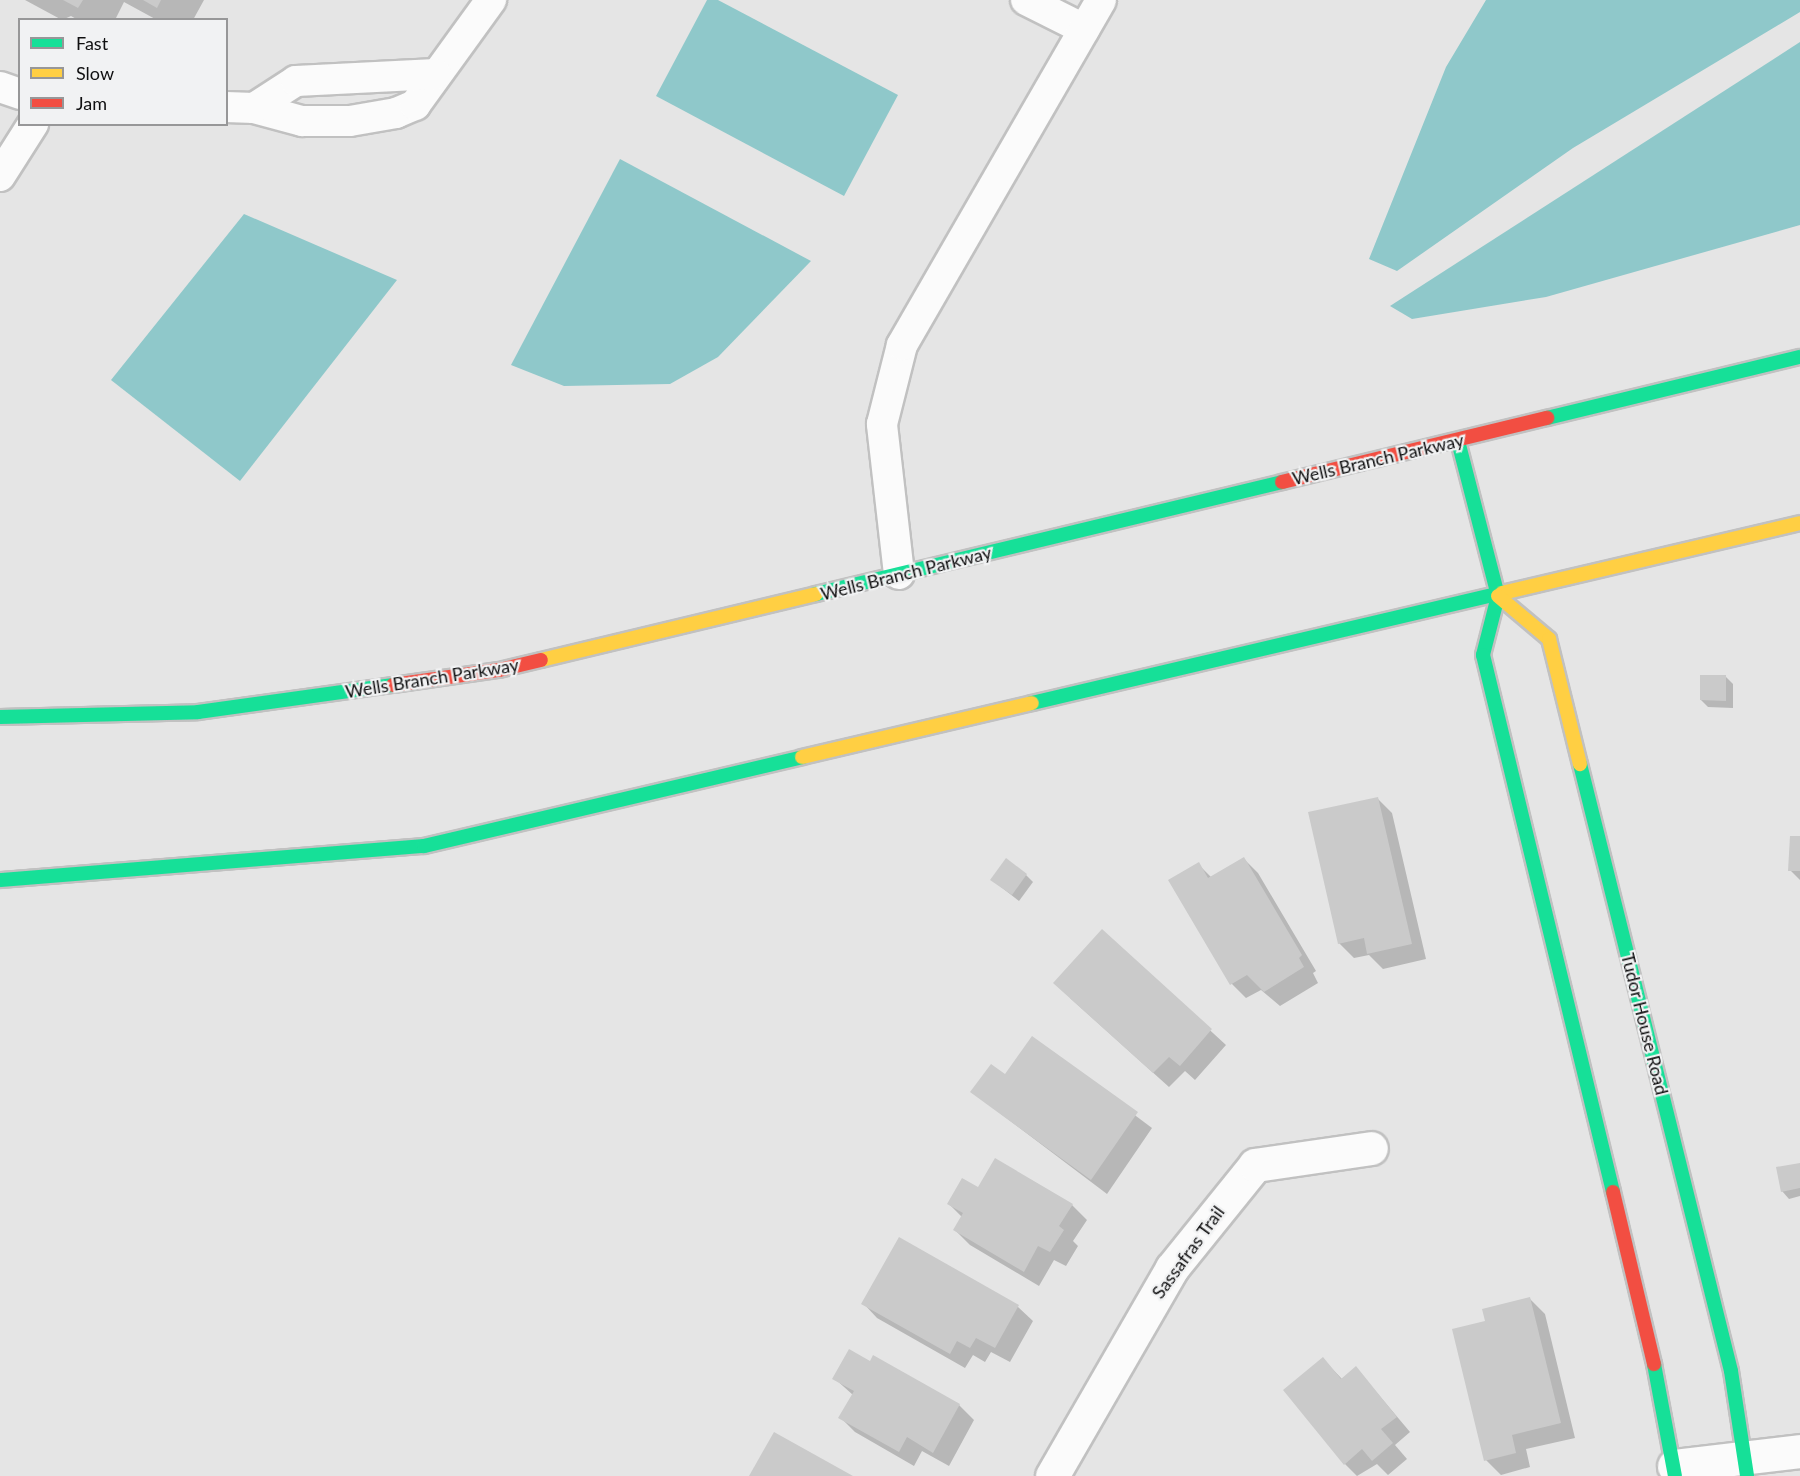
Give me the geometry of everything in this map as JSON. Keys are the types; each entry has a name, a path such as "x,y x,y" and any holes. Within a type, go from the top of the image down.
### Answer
{"main road":[{"name":"Wells Branch Parkway","path":"0,717 198,712 500,670 1800,357"},
{"path":"1458,441 1498,596 1483,655 1659,1383 1675,1471"},
{"path":"0,880 424,846 1498,596 1800,523"},
{"name":"Tudor House Road","path":"1498,596 1549,639 1731,1371 1747,1466"}],"street":[{"name":"Sassafras Trail","path":"1052,1476 1172,1268 1255,1165 1371,1148"},
{"path":"1675,1471 1747,1466 1800,1451"}],"lane":[{"path":"240,107 302,121 350,121 396,113 416,105 491,0"},
{"path":"1026,0 1084,29"},
{"path":"900,574 882,424 902,345 1101,0"},
{"path":"240,107 296,81 436,74"},
{"path":"0,87 18,93"},
{"path":"0,176 32,126"}],"water":[{"path":"707,0 718,0 898,95 844,196 656,96"},
{"path":"1486,0 1800,0 1800,12 1573,148 1397,271 1369,259 1446,67"},
{"path":"1800,42 1800,225 1546,297 1412,319 1390,306"},
{"path":"620,159 811,261 718,357 670,384 564,386 511,365"},
{"path":"244,214 397,280 240,481 111,380"}],"building":[{"path":"63,0 83,0 78,8"},
{"path":"143,0 161,0 157,8"},
{"path":"1700,675 1726,675 1726,701 1700,700"},
{"path":"1378,797 1412,944 1367,954 1364,938 1338,944 1308,812"},
{"path":"1790,836 1800,836 1800,871 1788,871"},
{"path":"1244,857 1302,955 1299,958 1304,967 1264,992 1247,975 1230,985 1168,880 1199,862 1208,878"},
{"path":"1006,858 1027,874 1012,895 990,880"},
{"path":"1102,929 1212,1029 1180,1066 1169,1057 1153,1073 1053,983"},
{"path":"1032,1036 1138,1112 1091,1180 970,1092 991,1064 1005,1074"},
{"path":"995,1158 1073,1204 1059,1226 1064,1230 1050,1252 1038,1246 1024,1272 953,1230 963,1213 947,1204 962,1178 978,1187"},
{"path":"1800,1163 1800,1188 1781,1192 1776,1167"},
{"path":"899,1237 1019,1305 995,1348 976,1338 970,1348 957,1341 950,1354 861,1304"},
{"path":"1530,1297 1561,1423 1512,1435 1516,1453 1484,1461 1452,1329 1485,1321 1482,1309"},
{"path":"849,1349 870,1361 873,1355 960,1404 933,1453 907,1437 899,1452 838,1418 854,1391 832,1379"},
{"path":"1323,1357 1341,1379 1356,1366 1397,1417 1381,1429 1393,1443 1372,1461 1362,1449 1344,1465 1283,1390"},
{"path":"774,1432 853,1476 749,1476"}],"traffic: fast":[{"path":"1547,418 1800,357"},
{"path":"1458,441 1498,596 1483,655 1613,1192"},
{"path":"816,594 1282,482"},
{"path":"1032,703 1502,593"},
{"path":"0,717 198,712 393,685"},
{"path":"0,880 424,846 802,757"},
{"path":"1580,764 1731,1371 1747,1476"},
{"path":"1654,1364 1675,1476"}],"traffic: slow":[{"path":"1502,593 1800,523"},
{"path":"541,660 816,594"},
{"path":"1498,596 1549,639 1580,764"},
{"path":"802,757 1032,703"}],"traffic: jam":[{"path":"1282,482 1547,418"},
{"path":"393,685 499,670 541,660"},
{"path":"1613,1192 1654,1364"}]}
